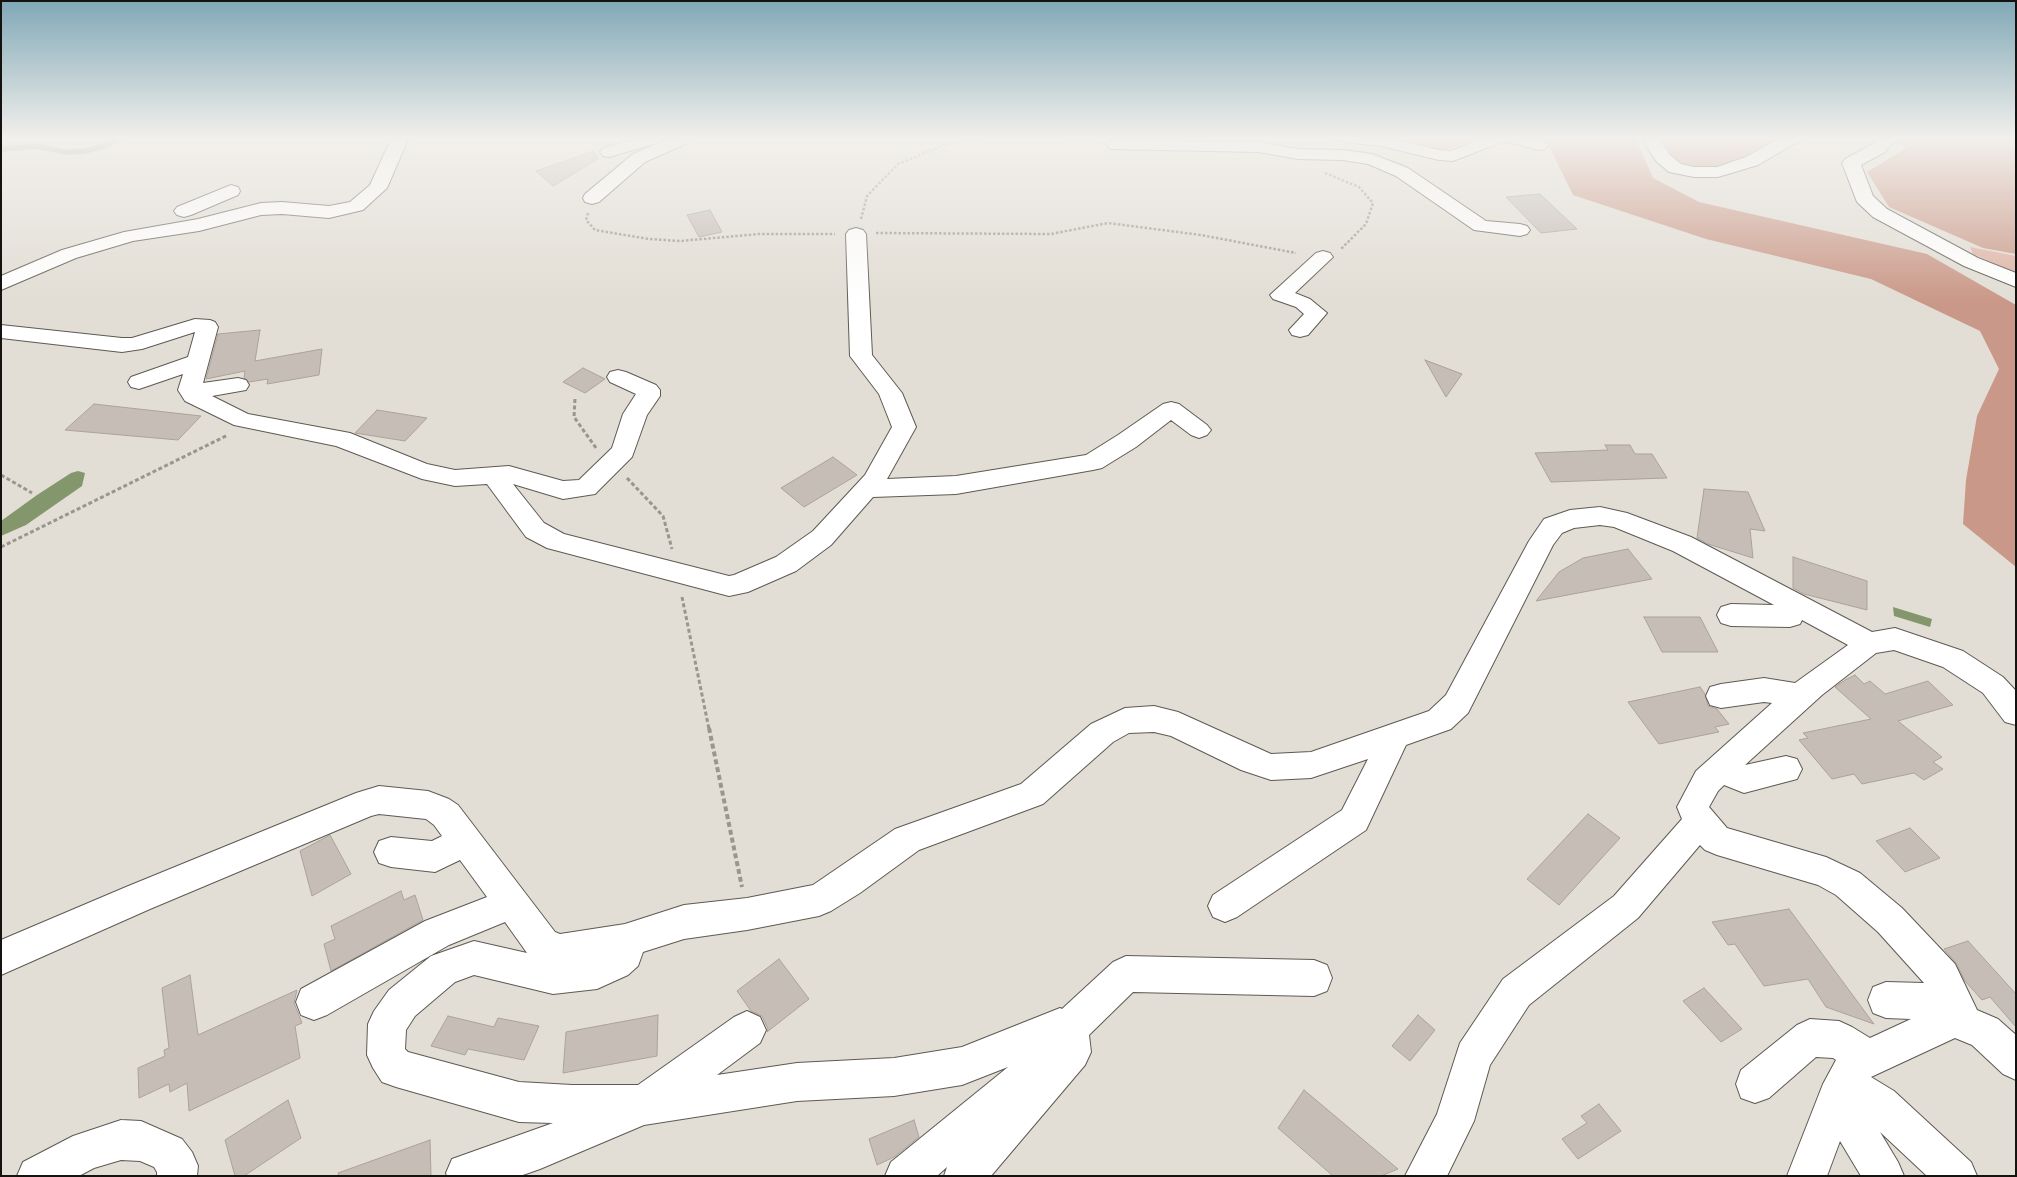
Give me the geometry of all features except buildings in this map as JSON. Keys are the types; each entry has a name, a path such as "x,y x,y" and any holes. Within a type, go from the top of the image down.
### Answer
{"street":[{"path":"229,192 180,211 199,211 257,201 261,201 268,209"},
{"path":"1,284 69,254 131,236 199,225 268,209 329,212 356,206 373,192"},
{"path":"592,198 599,192"},
{"path":"1430,192 1481,226 1520,230"},
{"path":"1862,192 1864,198 1880,213 1971,262 2016,281"},
{"path":"496,475 500,485 535,530 556,541 729,586 738,585 786,564 822,538 874,480 904,427 890,393 861,356 856,234"},
{"path":"1300,330 1316,313 1303,303 1280,295 1323,257"},
{"path":"1,331 122,345 134,344 194,325 202,325 207,327 190,390 193,396 242,420 340,439 422,471 455,478 509,474 563,490 583,489 623,450 635,414 649,392 618,377"},
{"path":"139,382 197,362"},
{"path":"191,392 238,385"},
{"path":"866,489 956,484 1093,462 1127,441 1171,409 1200,430"},
{"path":"1,958 138,898 379,800 428,805 446,815 544,946 560,951 625,941 684,922 747,914 819,900 848,882 907,839 1032,794 1102,733 1125,721 1154,719 1178,725 1252,761 1271,767 1311,765 1440,720 1457,704 1542,541 1553,526 1570,519 1600,516 1618,519 1682,544 1862,639 1865,644"},
{"path":"1731,615 1790,616 1797,606"},
{"path":"1865,644 1895,639 1953,659 1993,685 2016,713"},
{"path":"1865,644 1864,648 1851,656 1801,696 1719,769 1707,781 1693,807 1700,822 1717,840 1826,872 1848,884 1890,920 1942,977 1954,1011"},
{"path":"1721,696 1764,690 1801,696"},
{"path":"1225,906 1354,820 1394,737"},
{"path":"1719,769 1744,779 1786,769"},
{"path":"1425,1176 1454,1121 1473,1056 1516,992 1626,907 1700,822"},
{"path":"391,852 435,857 465,840"},
{"path":"314,1002 438,933 512,902"},
{"path":"625,941 625,954 615,963 597,971 553,976 474,958 444,968 402,1003 387,1024 386,1055 396,1068 519,1102 572,1105 644,1105 797,1082 894,1078 962,1066 1060,1027 1063,1049"},
{"path":"964,1176 1063,1049 1126,974 1314,978"},
{"path":"1886,1000 1954,1011 1985,1032 2016,1061"},
{"path":"1808,1176 1850,1080 1954,1011"},
{"path":"466,1173 540,1149 644,1105 748,1030"},
{"path":"1755,1084 1810,1038 1840,1040 1850,1080 1884,1176"},
{"path":"905,1176 1063,1049"},
{"path":"1850,1080 1957,1176"},
{"path":"37,1176 87,1150 120,1140 141,1141 168,1153 178,1166 177,1176"}],"path":[{"path":"856,234 867,196 871,192"},
{"path":"592,198 586,220 595,230 617,235 680,241 759,234 1051,234 1108,223 1200,235 1323,257 1340,249 1366,224 1373,203 1363,192"},
{"path":"575,399 574,417 592,444 663,516 677,573 747,914"},
{"path":"1,547 253,422"},
{"path":"1,475 32,493"}],"shaded area":[{"path":"1571,192 1680,192 1699,202 1927,254 2016,305 2016,567 1963,524 1966,480 1977,416 1999,369 1980,331 1871,279 1706,239 1573,195"},
{"path":"1880,192 2016,192 2016,254 1983,248 1889,207"},
{"path":"1970,247 2016,256 2016,273 1973,254"},
{"path":"78,471 85,473 82,486 26,525 1,536 1,521 37,495 71,473"},
{"path":"1893,607 1932,619 1930,627 1894,616"}]}
